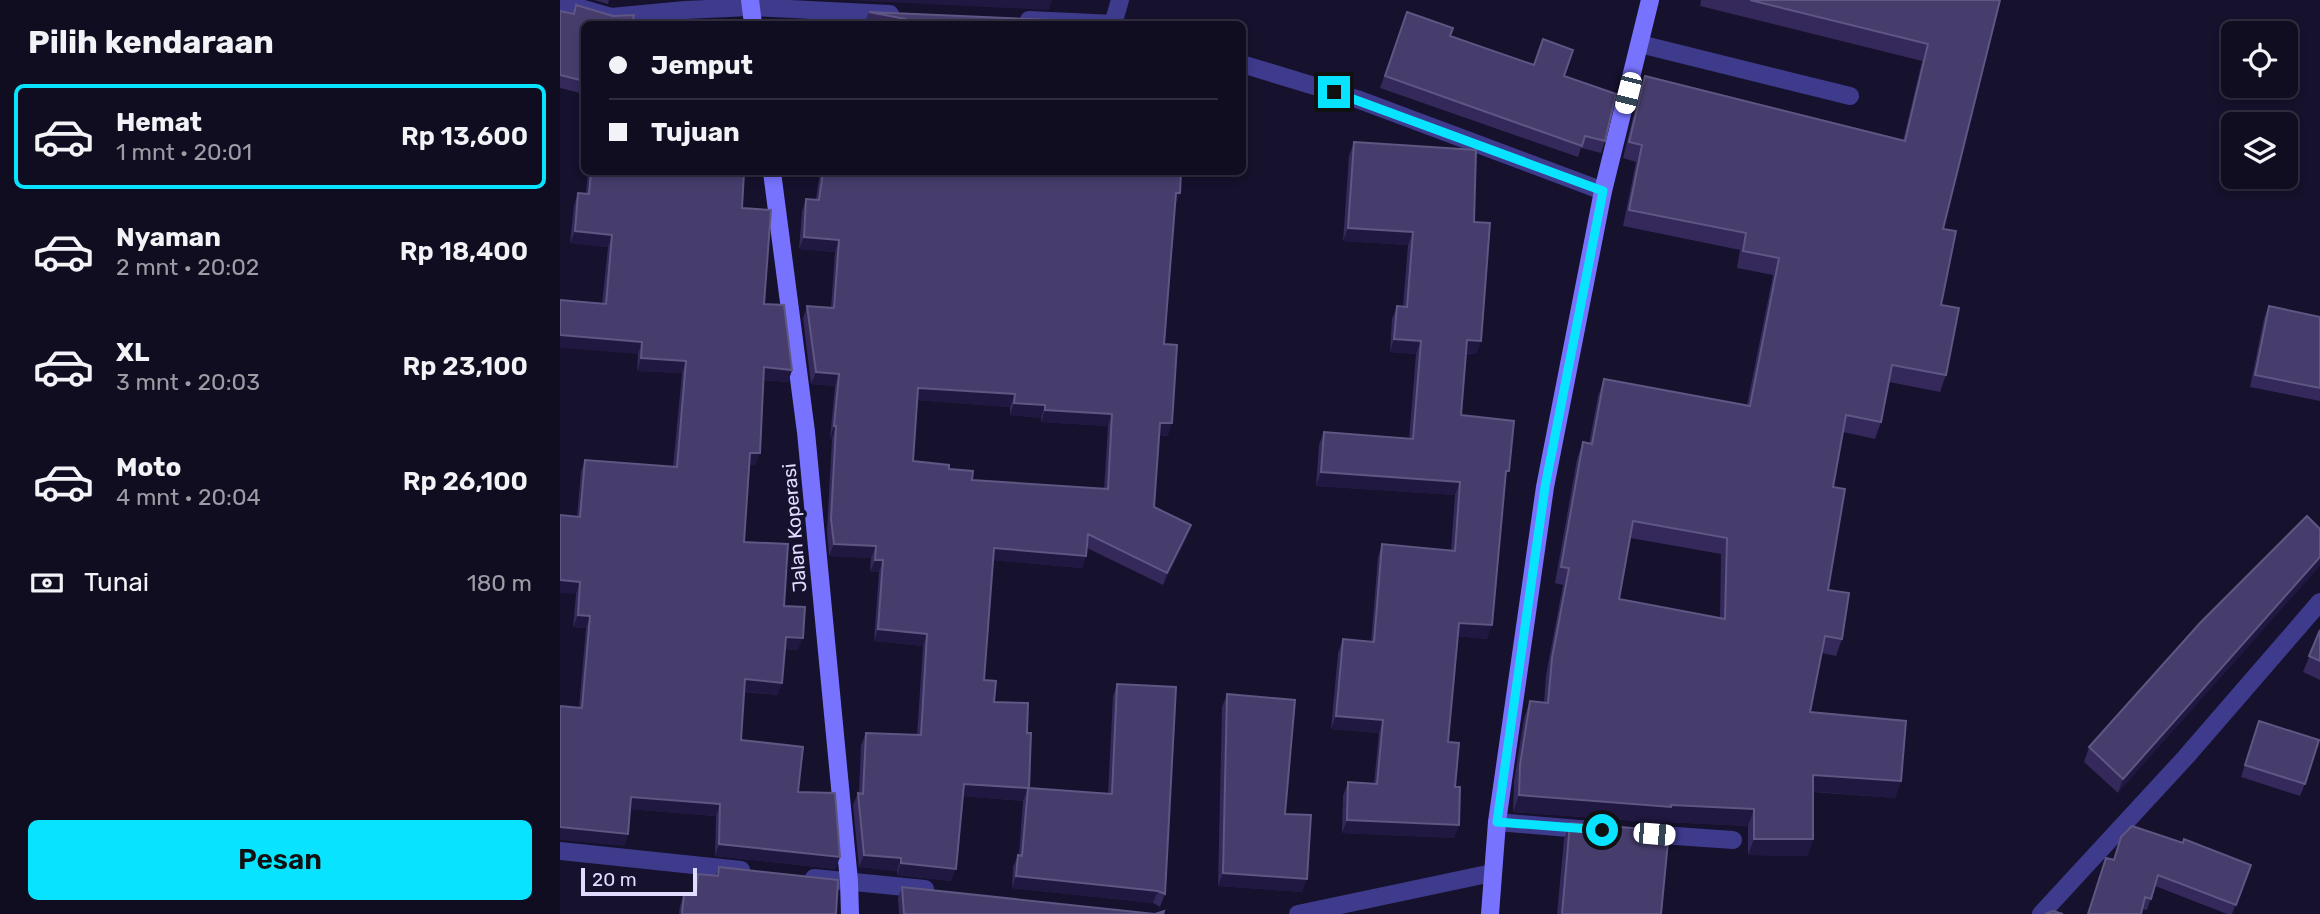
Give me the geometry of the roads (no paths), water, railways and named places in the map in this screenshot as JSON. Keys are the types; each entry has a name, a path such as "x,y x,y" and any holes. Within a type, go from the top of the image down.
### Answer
{"street":[{"path":"1115,21 1120,0"},
{"path":"1490,914 1497,822 1545,487 1603,191 1650,0"},
{"path":"560,2 611,17 685,10 904,14"},
{"path":"1016,20 1040,21"},
{"path":"1640,44 1850,96"},
{"path":"1246,65 1357,99 1603,191"},
{"name":"Jalan Koperasi","path":"772,175 806,432 850,914"},
{"path":"2041,914 2185,758 2320,602"},
{"path":"1497,822 1608,831"},
{"path":"1636,833 1733,841"},
{"path":"560,851 753,871"},
{"path":"1298,914 1492,873"},
{"path":"794,875 945,892"}]}
